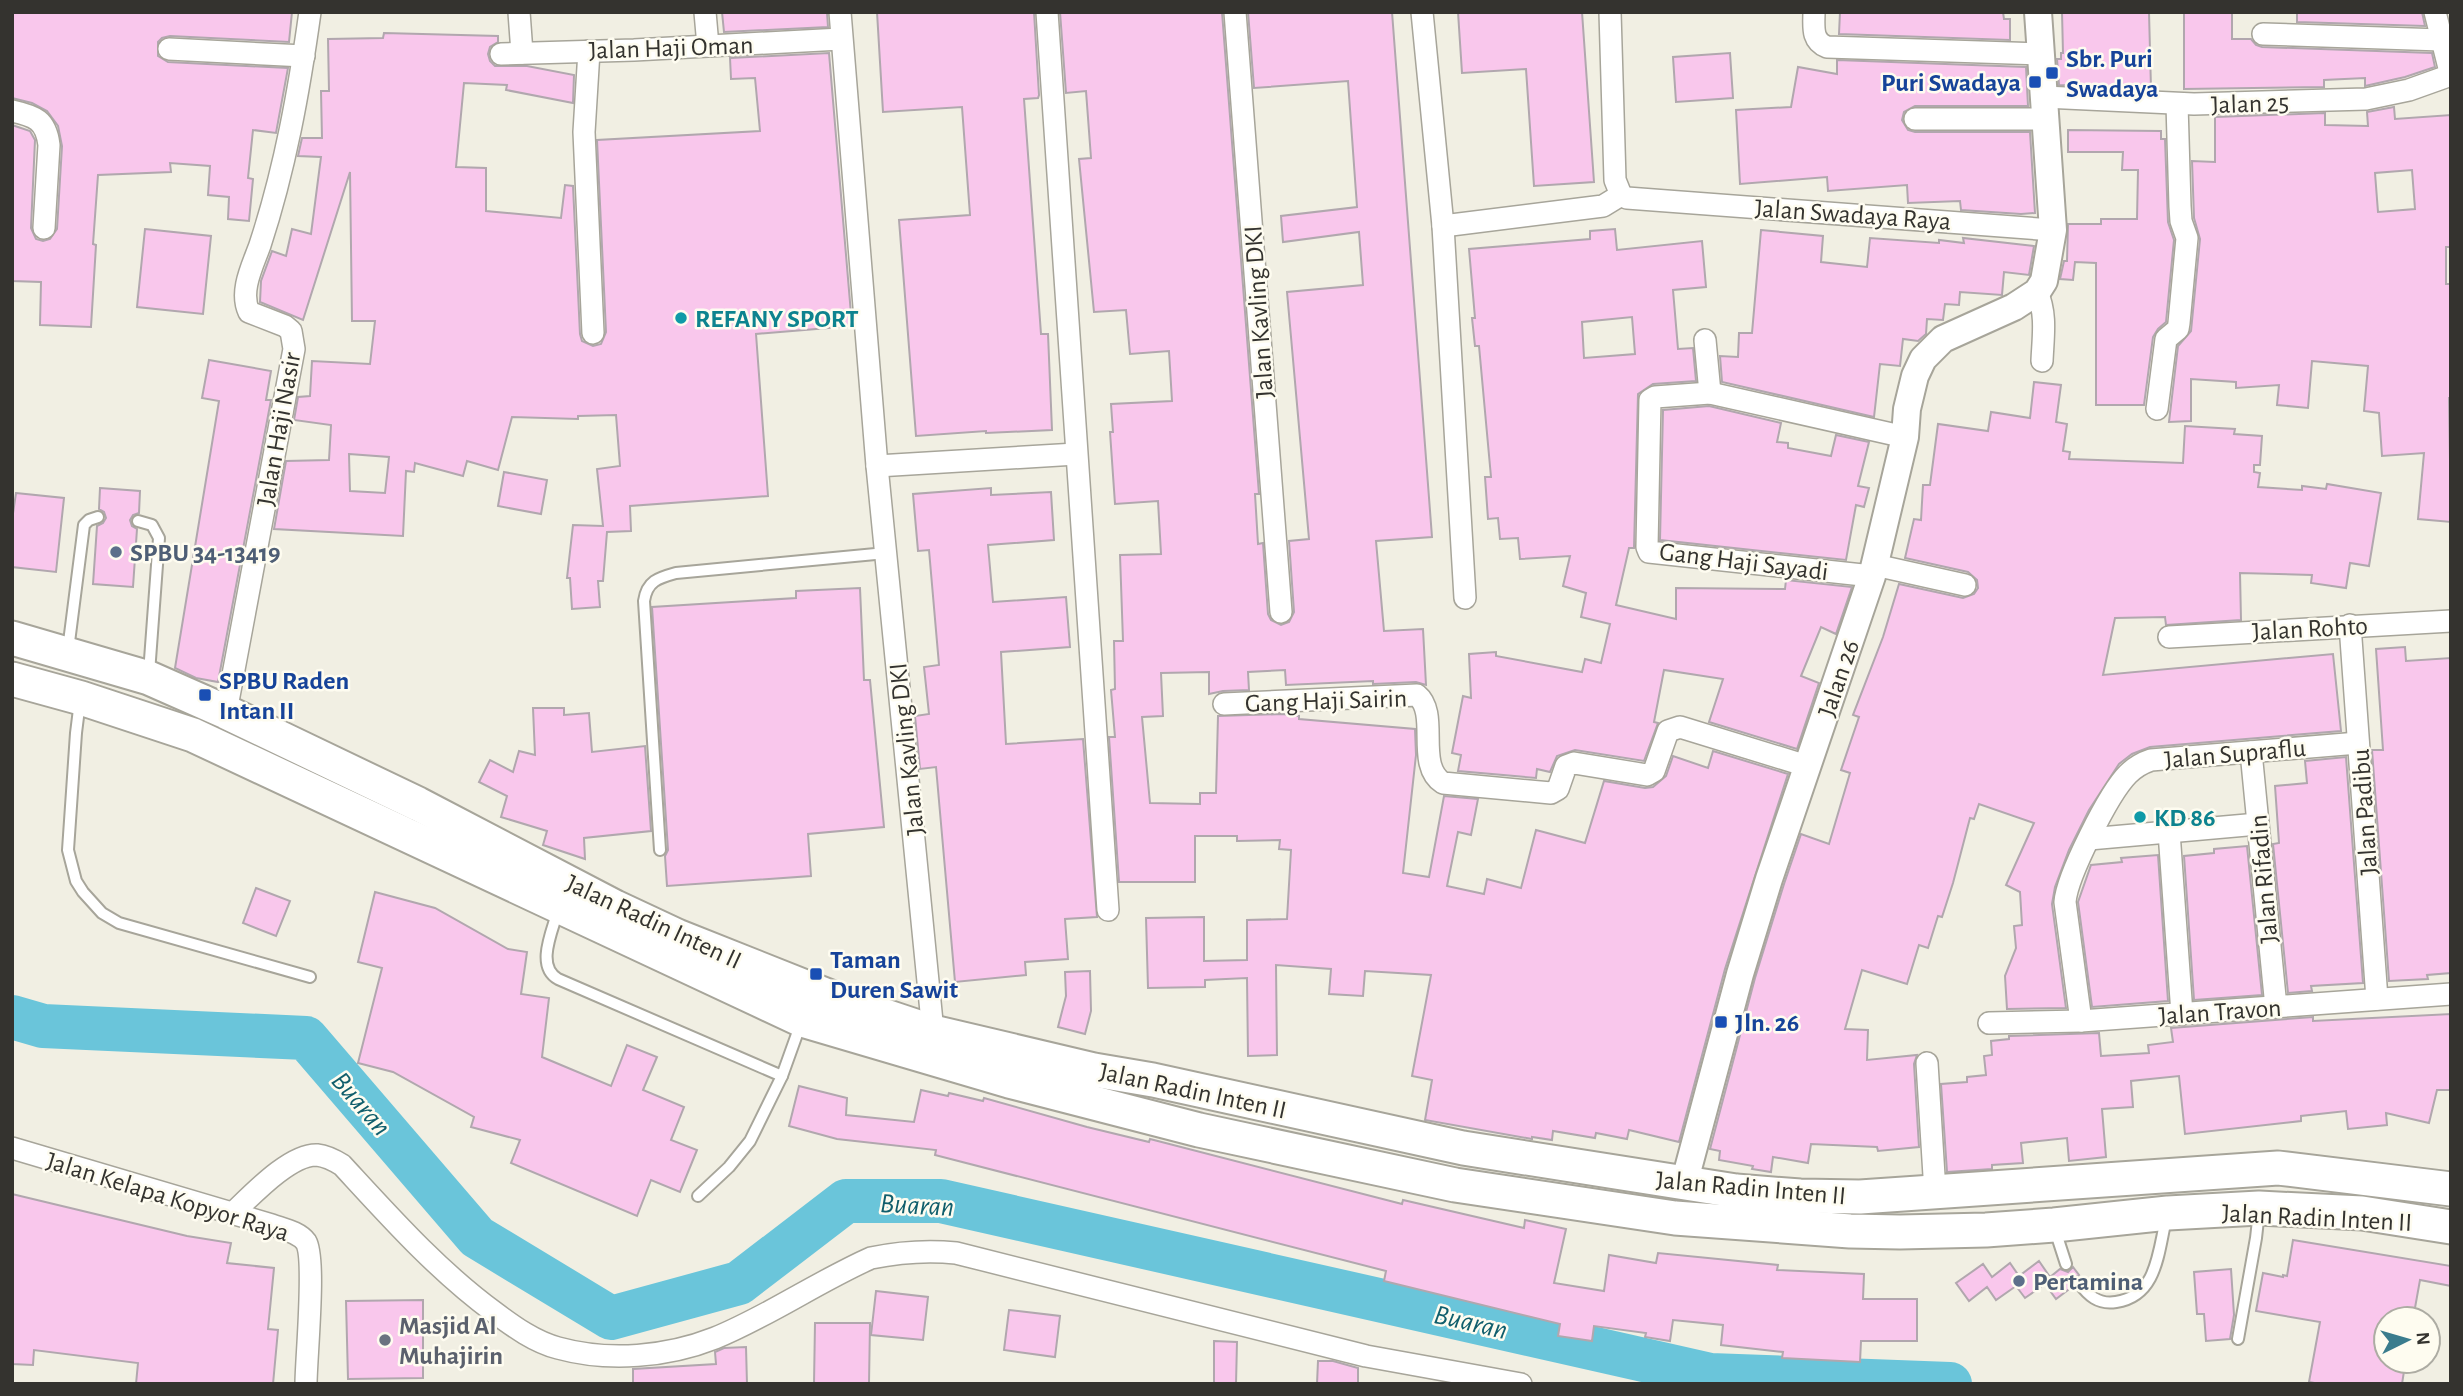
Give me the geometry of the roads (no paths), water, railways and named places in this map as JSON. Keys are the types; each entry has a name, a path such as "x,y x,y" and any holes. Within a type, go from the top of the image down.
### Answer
{"main road":[{"name":"Jalan Radin Inten II","path":"12,638 149,678 226,712 418,804 615,907 677,936 843,1002 933,1032 1094,1070 1153,1080 1463,1148 1736,1191 1860,1197 2278,1168 2451,1189"},
{"name":"Jalan Radin Inten II","path":"12,680 81,698 192,736 802,1020 996,1078 1199,1130 1455,1185 1675,1217 1850,1231 1899,1233 2054,1225 2168,1213 2259,1208 2362,1213 2451,1227"},
{"path":"1455,1185 1463,1148"}],"street":[{"name":"Jalan Haji Nasir","path":"226,712 294,349 291,331 285,326 249,312 246,305 246,286 269,217 283,163 310,12"},
{"name":"Jalan Haji Oman","path":"519,12 512,53 841,39"},
{"path":"705,12 708,46"},
{"name":"Jalan Kavling DKI","path":"840,12 877,466 933,1032"},
{"path":"1047,12 1108,910"},
{"name":"Jalan Kavling DKI","path":"1235,12 1281,612"},
{"path":"1422,12 1443,226 1465,598"},
{"path":"1443,226 1603,205 1621,195 1615,180 1609,12"},
{"path":"1814,12 1815,37 1821,45 1827,47 2039,54"},
{"path":"2038,12 2053,230 2046,272 2037,292 2045,320 2042,361"},
{"path":"2435,12 2451,75"},
{"path":"2263,34 2441,40"},
{"path":"169,49 304,56"},
{"path":"589,51 584,132 593,333"},
{"name":"Jalan 25","path":"1914,119 2045,108 2366,99 2409,90 2451,75"},
{"path":"2157,409 2166,339 2178,329 2187,238 2181,221 2177,104"},
{"path":"12,111 29,115 39,121 47,132 49,145 44,228"},
{"name":"Jalan Swadaya Raya","path":"1621,195 1634,200 2053,230"},
{"name":"Jalan 26","path":"1684,1184 1740,974 1874,571 1905,438 1907,409 1915,376 1923,359 1943,339 2014,307 2037,292"},
{"path":"1705,340 1710,393"},
{"name":"Gang Haji Sayadi","path":"1874,571 1648,551 1650,400 1655,397 1710,393 1905,438"},
{"path":"877,466 1076,454"},
{"path":"1874,571 1965,585"},
{"name":"Jalan Rohto","path":"2169,637 2451,621"},
{"name":"Jalan Padibu","path":"2350,625 2377,999"},
{"name":"Gang Haji Sairin","path":"1224,704 1417,695 1425,706 1431,766 1436,778 1443,783 1551,793 1558,789 1566,766 1574,763 1647,775 1654,771 1668,731 1680,727 1807,766"},
{"name":"Jalan Supraflu","path":"2081,1021 2065,902 2069,881 2089,839 2126,776 2142,763 2151,760 2358,743"},
{"name":"Jalan Rifadin","path":"2251,752 2276,1007"},
{"path":"2089,839 2258,824"},
{"path":"2169,832 2182,1014"},
{"name":"Jalan Travon","path":"1989,1023 2081,1021 2451,994"},
{"path":"1927,1063 1935,1192"},
{"name":"Jalan Kelapa Kopyor Raya","path":"12,1148 299,1235 306,1242 310,1263 306,1384"},
{"path":"233,1213 267,1182 298,1159 313,1155 330,1158 342,1165 414,1243 465,1291 519,1331 558,1348 603,1356 643,1355 679,1349 713,1338 870,1258 896,1252 924,1250 956,1253 1366,1356 1521,1384"}],"lane":[{"path":"68,653 84,525 98,517"},
{"path":"138,521 152,525 159,538 149,678"},
{"path":"660,850 644,601 651,582 676,573 886,554"},
{"path":"81,698 68,850 76,881 90,902 120,923 310,978"},
{"path":"559,907 546,958 553,977 782,1076"},
{"path":"698,1196 729,1167 750,1141 782,1076 802,1020"},
{"path":"2238,1339 2259,1208"},
{"path":"2078,1283 2088,1294 2102,1302 2118,1302 2139,1294 2153,1275 2168,1213"},
{"path":"2054,1225 2066,1264"}],"waterway":[{"name":"Buaran","path":"12,1017 43,1026 306,1038 477,1237 611,1318 739,1283 846,1201 941,1201 1710,1375 1950,1384"}],"place":[{"name":"Sbr. Puri Swadaya","path":"2052,73"},
{"name":"Puri Swadaya","path":"2035,82"},
{"name":"REFANY SPORT","path":"681,318"},
{"name":"SPBU 34-13419","path":"116,552"},
{"name":"SPBU Raden Intan II","path":"205,695"},
{"name":"KD 86","path":"2140,817"},
{"name":"Taman Duren Sawit","path":"816,974"},
{"name":"Jln. 26","path":"1721,1022"},
{"name":"Pertamina","path":"2019,1281"},
{"name":"Masjid Al Muhajirin","path":"385,1340"}]}
